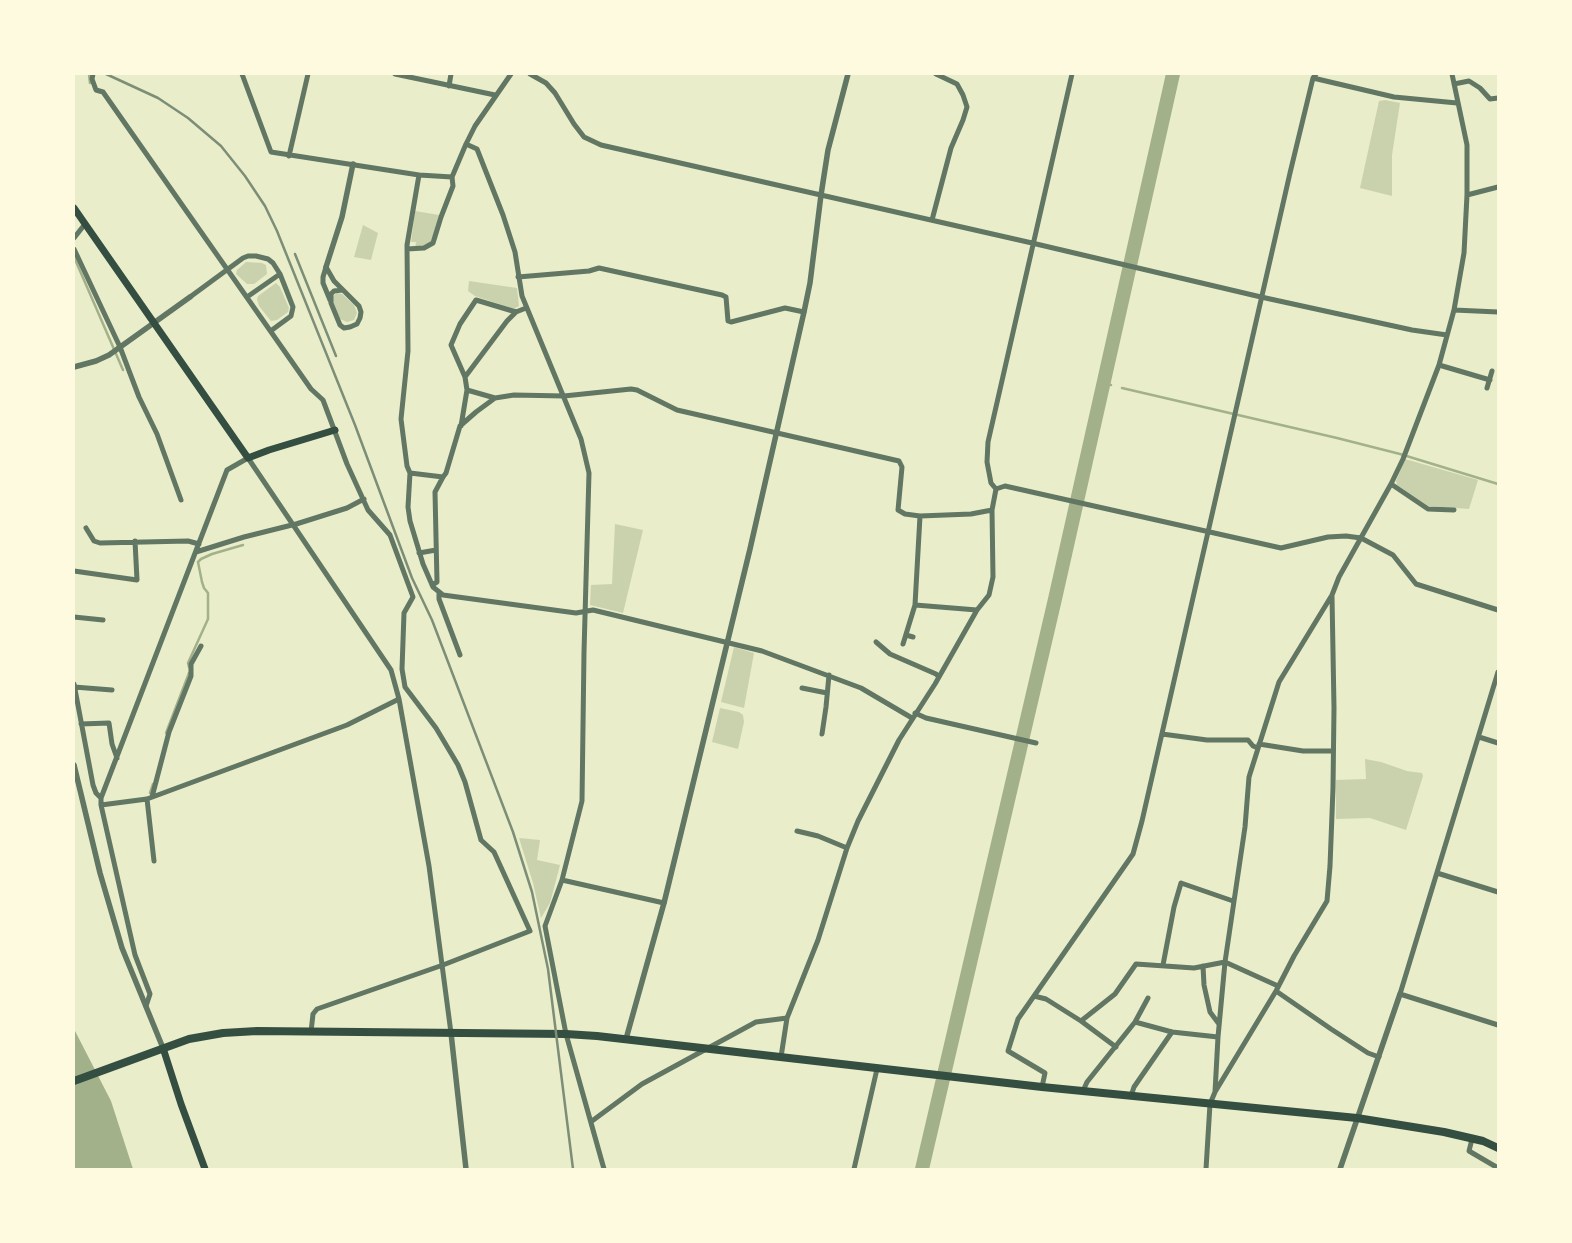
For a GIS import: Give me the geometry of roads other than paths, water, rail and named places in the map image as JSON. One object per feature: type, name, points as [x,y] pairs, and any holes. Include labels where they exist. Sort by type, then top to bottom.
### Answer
[{"type":"main road","points":[[74,208],[248,458],[277,447],[335,430]]},
{"type":"main road","points":[[74,1081],[189,1039],[223,1032],[566,1034],[626,1039],[1042,1087],[1356,1118],[1444,1132],[1472,1138],[1498,1148]]},
{"type":"main road","points":[[163,1048],[180,1104],[205,1169]]},
{"type":"street","points":[[94,74],[92,80],[96,90],[104,92],[227,271],[272,330],[311,389],[323,400],[347,464],[368,510],[390,536],[413,598],[404,613],[402,669],[405,687],[436,728],[458,765],[465,782],[481,840],[494,852],[530,931],[443,965],[317,1008],[313,1014],[311,1032]]},
{"type":"street","points":[[242,74],[271,152],[419,175],[452,177]]},
{"type":"street","points":[[289,156],[308,74]]},
{"type":"street","points":[[396,74],[495,95]]},
{"type":"street","points":[[448,86],[451,74]]},
{"type":"street","points":[[407,249],[424,248],[434,244],[441,217],[453,186],[452,177],[474,126],[510,74]]},
{"type":"street","points":[[530,74],[546,83],[584,137],[592,142],[1261,297],[1412,330],[1447,335]]},
{"type":"street","points":[[626,1039],[664,902],[729,642],[777,434],[810,283],[828,150],[848,74]]},
{"type":"street","points":[[932,220],[951,148],[967,107],[957,84],[936,74]]},
{"type":"street","points":[[781,1057],[787,1018],[818,940],[847,848],[858,821],[898,740],[939,677],[977,610],[989,595],[994,577],[992,510],[996,489],[992,483],[987,462],[988,442],[1072,74]]},
{"type":"street","points":[[1215,1092],[1225,962],[1245,827],[1249,777],[1279,682],[1332,596],[1339,577],[1391,484],[1405,453],[1439,365],[1454,310],[1464,253],[1467,145],[1452,74]]},
{"type":"street","points":[[1042,1087],[1045,1073],[1008,1051],[1018,1019],[1133,854],[1261,297],[1314,76],[1394,97],[1457,103]]},
{"type":"street","points":[[1454,84],[1469,81],[1480,88],[1490,99],[1498,98]]},
{"type":"street","points":[[466,144],[477,149],[503,215],[512,241],[526,308],[582,443],[589,473],[582,801],[562,880],[545,926],[566,1034],[604,1169]]},
{"type":"street","points":[[326,267],[334,281],[359,306],[361,312],[357,324],[344,328],[340,325],[323,283],[323,277],[326,267],[342,217],[353,164]]},
{"type":"street","points":[[419,175],[407,249],[408,351],[401,419],[407,466],[410,473],[408,507],[410,521],[419,553],[432,585],[439,592],[443,595],[576,613],[593,610],[729,642],[762,651],[829,675],[861,688],[913,715],[1036,743]]},
{"type":"street","points":[[1467,195],[1498,187]]},
{"type":"street","points":[[74,238],[85,224]]},
{"type":"street","points":[[74,250],[120,347],[139,397],[157,434],[181,500]]},
{"type":"street","points":[[74,367],[96,361],[120,347],[248,256],[268,259],[273,263],[280,274],[293,306],[291,316],[272,330]]},
{"type":"street","points":[[518,277],[590,271],[600,268],[722,294],[726,297],[728,320],[731,322],[785,308],[804,312]]},
{"type":"street","points":[[247,298],[280,274]]},
{"type":"street","points":[[331,303],[331,294],[334,291],[342,290]]},
{"type":"street","points":[[432,585],[437,582],[435,492],[446,472],[460,426],[467,390],[465,376],[452,345],[460,324],[476,300],[516,312]]},
{"type":"street","points":[[465,376],[507,321],[516,312],[526,308]]},
{"type":"street","points":[[1454,310],[1498,312]]},
{"type":"street","points":[[1439,365],[1490,380]]},
{"type":"street","points":[[1487,388],[1492,371]]},
{"type":"street","points":[[467,390],[496,398],[514,395],[564,396],[636,390],[677,410],[899,461],[902,467],[898,510],[905,514],[920,516],[970,514],[992,510]]},
{"type":"street","points":[[460,426],[496,398]]},
{"type":"street","points":[[146,1006],[150,994],[135,955],[101,798],[228,470],[248,458],[391,670],[399,699],[429,866],[443,965],[466,1169]]},
{"type":"street","points":[[410,473],[443,476]]},
{"type":"street","points":[[1391,484],[1428,509],[1454,510]]},
{"type":"street","points":[[996,489],[1004,486],[1281,548],[1328,537],[1346,536],[1361,538],[1393,555],[1416,584],[1498,610]]},
{"type":"street","points":[[196,552],[347,508],[364,499]]},
{"type":"street","points":[[903,644],[915,604],[920,516]]},
{"type":"street","points":[[86,528],[94,541],[100,543],[188,541],[199,544]]},
{"type":"street","points":[[74,571],[138,580],[135,542]]},
{"type":"street","points":[[419,553],[436,550]]},
{"type":"street","points":[[439,592],[439,599],[460,655]]},
{"type":"street","points":[[1206,1169],[1210,1104],[1215,1092],[1327,901],[1333,823],[1334,708],[1332,596]]},
{"type":"street","points":[[915,604],[977,610]]},
{"type":"street","points":[[74,617],[103,620]]},
{"type":"street","points":[[906,635],[913,637]]},
{"type":"street","points":[[876,642],[890,654],[939,677]]},
{"type":"street","points":[[154,861],[150,798],[169,732],[191,676],[190,664],[201,646]]},
{"type":"street","points":[[1340,1169],[1400,994],[1498,672]]},
{"type":"street","points":[[822,734],[829,675]]},
{"type":"street","points":[[101,798],[93,785],[74,686],[112,690]]},
{"type":"street","points":[[396,689],[405,687]]},
{"type":"street","points":[[802,688],[828,693]]},
{"type":"street","points":[[101,805],[150,798],[346,725],[399,699]]},
{"type":"street","points":[[81,724],[109,722],[111,738],[117,758]]},
{"type":"street","points":[[1162,734],[1207,740],[1248,740],[1253,746],[1303,751],[1333,751]]},
{"type":"street","points":[[1479,737],[1498,743]]},
{"type":"street","points":[[74,765],[100,873],[122,948],[163,1048]]},
{"type":"street","points":[[797,831],[818,836],[847,848]]},
{"type":"street","points":[[1437,873],[1498,892]]},
{"type":"street","points":[[562,880],[664,902]]},
{"type":"street","points":[[1163,965],[1174,907],[1181,883],[1234,902]]},
{"type":"street","points":[[1080,1021],[1115,994],[1136,964],[1194,968],[1225,962],[1277,988],[1331,1029],[1368,1053],[1378,1057]]},
{"type":"street","points":[[1202,966],[1210,1012],[1219,1024]]},
{"type":"street","points":[[1400,994],[1498,1025]]},
{"type":"street","points":[[1034,996],[1046,999],[1116,1047]]},
{"type":"street","points":[[1083,1091],[1087,1082],[1135,1022],[1148,998]]},
{"type":"street","points":[[592,1121],[642,1084],[756,1022],[787,1018]]},
{"type":"street","points":[[1135,1022],[1172,1032],[1218,1037]]},
{"type":"street","points":[[1131,1096],[1134,1087],[1172,1032]]},
{"type":"street","points":[[854,1169],[877,1069]]},
{"type":"street","points":[[1472,1138],[1469,1151],[1498,1168]]},
{"type":"waterway","points":[[89,74],[90,83]]},
{"type":"waterway","points":[[922,1169],[1055,599],[1173,74]]},
{"type":"waterway","points":[[74,257],[123,370]]},
{"type":"waterway","points":[[1102,384],[1111,385]]},
{"type":"waterway","points":[[1122,388],[1400,454],[1498,484]]},
{"type":"waterway","points":[[189,667],[188,663],[208,619],[208,593],[202,582],[198,562],[212,554],[243,545]]},
{"type":"waterway","points":[[166,733],[189,673]]},
{"type":"waterway","points":[[150,793],[153,784]]},
{"type":"railway","points":[[106,74],[158,98],[188,118],[221,146],[245,176],[265,206],[277,231],[355,425],[412,578],[432,620],[513,832],[532,892],[548,969],[573,1169]]},
{"type":"railway","points":[[295,254],[336,356]]}]
